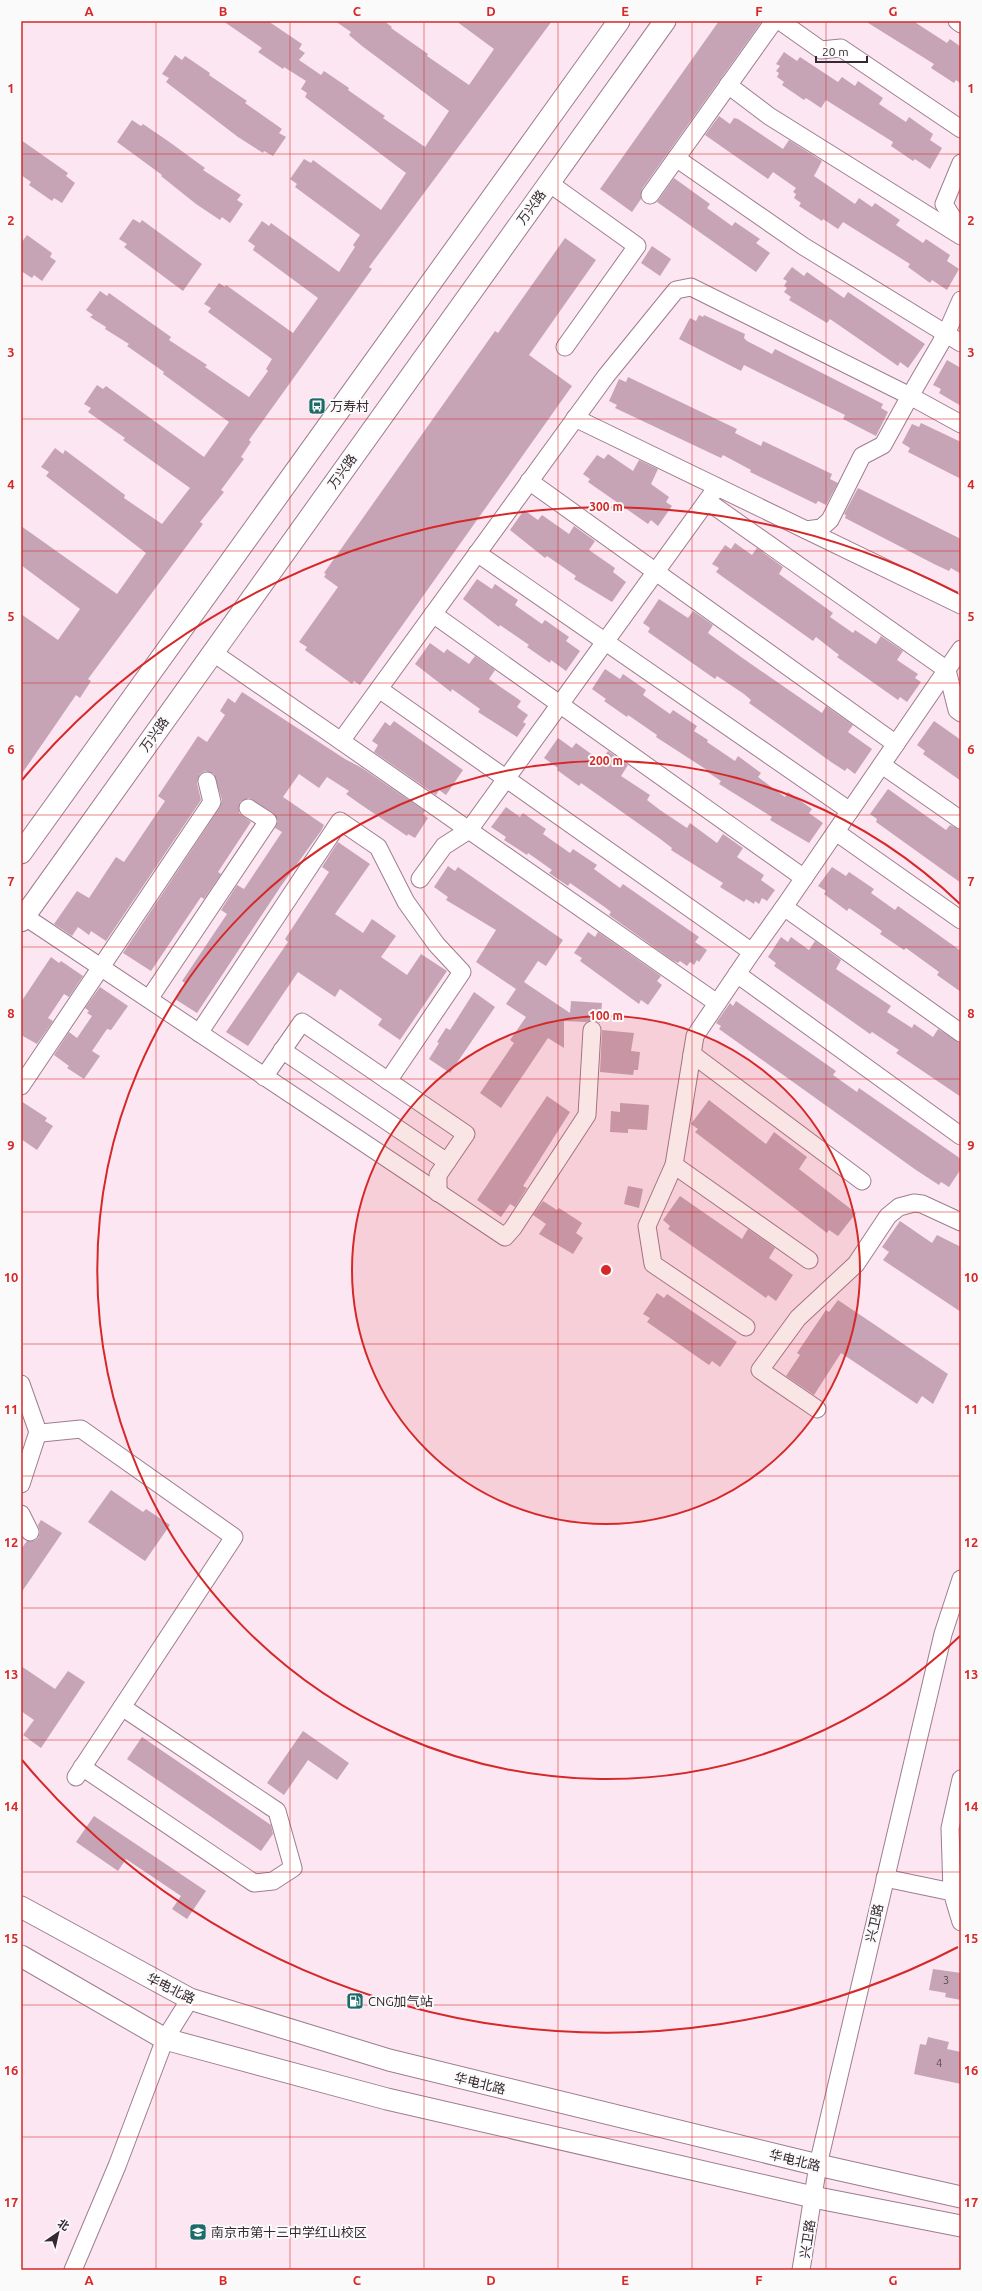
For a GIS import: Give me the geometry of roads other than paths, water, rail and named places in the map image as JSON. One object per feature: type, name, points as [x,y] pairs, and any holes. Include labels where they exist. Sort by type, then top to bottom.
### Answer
[{"type":"main road","points":[[21,854],[619,21]]},
{"type":"main road","name":"万兴路","points":[[23,918],[665,21]]},
{"type":"main road","name":"华电北路","points":[[21,1907],[190,1999],[389,2060],[818,2165],[961,2197]]},
{"type":"main road","points":[[21,1956],[165,2039],[387,2099],[814,2197],[961,2226]]},
{"type":"street","points":[[650,195],[774,21]]},
{"type":"street","points":[[780,21],[821,50],[841,48],[961,129]]},
{"type":"street","points":[[957,21],[961,24]]},
{"type":"street","points":[[728,85],[769,116],[961,236]]},
{"type":"street","points":[[676,158],[803,246],[961,343]]},
{"type":"street","points":[[961,163],[944,204],[961,231]]},
{"type":"street","points":[[549,183],[637,246],[565,347]]},
{"type":"street","points":[[341,741],[606,376],[676,290],[691,287],[910,396],[961,424]]},
{"type":"street","points":[[806,530],[821,528],[830,520],[862,456],[883,445],[946,334],[961,300]]},
{"type":"street","points":[[575,418],[961,605]]},
{"type":"street","points":[[529,481],[896,744]]},
{"type":"street","points":[[420,879],[444,846],[469,830],[717,487]]},
{"type":"street","points":[[707,501],[947,670],[957,710],[961,713]]},
{"type":"street","points":[[478,553],[850,811]]},
{"type":"street","points":[[433,614],[804,878]]},
{"type":"street","points":[[746,1327],[653,1264],[647,1226],[674,1165],[694,1036],[961,649]]},
{"type":"street","points":[[212,652],[717,1003]]},
{"type":"street","points":[[378,689],[507,778],[752,952]]},
{"type":"street","points":[[882,765],[961,820]]},
{"type":"street","points":[[21,1086],[212,802],[207,781]]},
{"type":"street","points":[[149,999],[268,821],[248,808]]},
{"type":"street","points":[[199,1033],[340,821],[378,847],[406,902],[436,944],[462,972],[388,1081]]},
{"type":"street","points":[[836,832],[961,920]]},
{"type":"street","points":[[784,907],[961,1033]]},
{"type":"street","points":[[23,918],[149,999],[504,1237],[513,1228],[587,1115],[592,1030]]},
{"type":"street","points":[[737,974],[961,1136]]},
{"type":"street","points":[[264,1077],[302,1022],[466,1134],[438,1175],[438,1193]]},
{"type":"street","points":[[282,1050],[447,1162]]},
{"type":"street","points":[[692,1054],[862,1181]]},
{"type":"street","points":[[674,1165],[809,1260]]},
{"type":"street","points":[[817,1409],[760,1370],[798,1318],[856,1264],[888,1216],[899,1207],[914,1203],[922,1204],[961,1222]]},
{"type":"street","points":[[21,1384],[38,1432],[21,1484]]},
{"type":"street","points":[[41,1433],[81,1429],[234,1537],[79,1772],[254,1883],[273,1882],[293,1868],[277,1811],[122,1707]]},
{"type":"street","points":[[21,1514],[30,1532]]},
{"type":"street","name":"兴卫路","points":[[802,2270],[818,2165],[943,1634],[961,1579]]},
{"type":"street","points":[[961,1780],[950,1828],[952,1892],[961,1922]]},
{"type":"street","points":[[885,1878],[952,1892]]},
{"type":"street","points":[[73,2270],[117,2166],[165,2039],[190,1999]]},
{"type":"place","name":"万寿村","points":[[317,406]]},
{"type":"place","name":"CNG加气站","points":[[355,2001]]},
{"type":"place","name":"南京市第十三中学红山校区","points":[[198,2232]]}]
